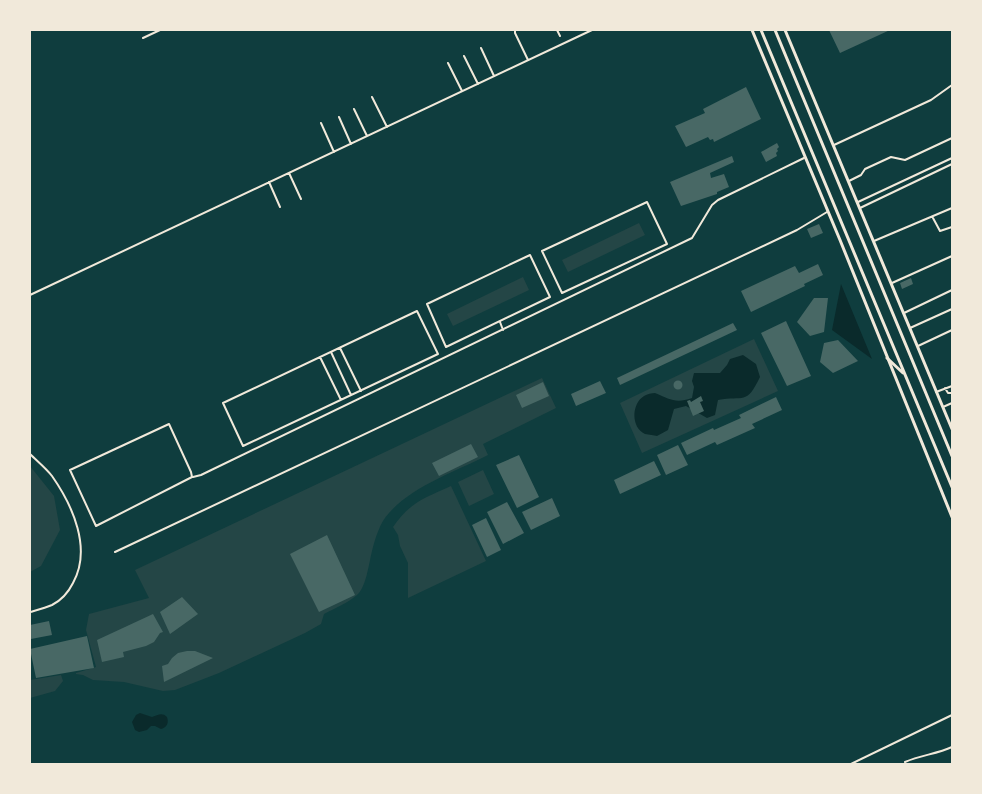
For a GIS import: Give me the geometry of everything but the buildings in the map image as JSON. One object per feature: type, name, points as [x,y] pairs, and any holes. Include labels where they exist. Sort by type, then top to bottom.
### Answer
[{"type":"main road","points":[[752,30],[952,517]]},
{"type":"main road","points":[[761,30],[952,487]]},
{"type":"main road","points":[[775,30],[952,456]]},
{"type":"main road","points":[[786,30],[952,429]]},
{"type":"main road","points":[[887,358],[905,375]]},
{"type":"main road","points":[[941,492],[945,496],[952,512]]},
{"type":"street","points":[[143,38],[160,30]]},
{"type":"street","points":[[515,30],[528,60]]},
{"type":"street","points":[[557,30],[560,36]]},
{"type":"street","points":[[30,295],[592,30]]},
{"type":"street","points":[[480,48],[494,76]]},
{"type":"street","points":[[464,56],[478,84]]},
{"type":"street","points":[[448,63],[462,91]]},
{"type":"street","points":[[834,145],[932,100],[952,85]]},
{"type":"street","points":[[372,97],[387,127]]},
{"type":"street","points":[[354,109],[367,136]]},
{"type":"street","points":[[339,117],[351,144]]},
{"type":"street","points":[[321,123],[334,152]]},
{"type":"street","points":[[849,181],[861,175],[865,169],[891,158],[905,160],[952,138]]},
{"type":"street","points":[[192,478],[191,472],[168,424],[70,470],[96,526],[192,478],[618,276],[692,238],[712,205],[718,200],[804,158]]},
{"type":"street","points":[[858,202],[952,158]]},
{"type":"street","points":[[860,208],[952,164]]},
{"type":"street","points":[[289,173],[301,199]]},
{"type":"street","points":[[269,182],[280,207]]},
{"type":"street","points":[[647,202],[667,244],[614,269],[562,293],[542,251],[647,202]]},
{"type":"street","points":[[874,241],[952,208]]},
{"type":"street","points":[[115,552],[788,234],[827,212]]},
{"type":"street","points":[[933,217],[940,231],[952,227]]},
{"type":"street","points":[[530,255],[550,297],[500,322],[446,346],[427,304],[530,255]]},
{"type":"street","points":[[892,283],[952,256]]},
{"type":"street","points":[[614,269],[618,276]]},
{"type":"street","points":[[904,313],[952,290]]},
{"type":"street","points":[[910,328],[952,309]]},
{"type":"street","points":[[417,311],[438,354],[243,446],[223,403],[331,352],[417,311]]},
{"type":"street","points":[[500,322],[504,330]]},
{"type":"street","points":[[918,346],[952,330]]},
{"type":"street","points":[[340,348],[361,390]]},
{"type":"street","points":[[331,352],[351,395]]},
{"type":"street","points":[[320,357],[341,400]]},
{"type":"street","points":[[375,384],[378,391]]},
{"type":"street","points":[[371,386],[374,392]]},
{"type":"street","points":[[936,392],[952,386]]},
{"type":"street","points":[[945,388],[948,393],[952,393]]},
{"type":"street","points":[[943,407],[952,403]]},
{"type":"street","points":[[30,454],[51,475],[62,492],[76,523],[82,555],[79,573],[64,597],[52,605],[30,612]]},
{"type":"street","points":[[851,764],[952,715]]},
{"type":"street","points":[[905,762],[924,754],[942,752],[952,747]]},
{"type":"shaded area","points":[[639,223],[645,235],[568,272],[562,260]]},
{"type":"shaded area","points":[[523,277],[529,290],[453,326],[447,314]]},
{"type":"shaded area","points":[[841,284],[872,359],[832,330]]},
{"type":"shaded area","points":[[754,339],[778,391],[642,453],[620,403]]},
{"type":"shaded area","points":[[743,355],[756,364],[760,377],[747,396],[744,398],[718,400],[715,415],[707,418],[686,406],[674,409],[668,430],[657,436],[645,434],[637,427],[634,416],[635,410],[637,404],[644,396],[655,393],[677,401],[692,398],[694,373],[720,373],[730,359]]},
{"type":"shaded area","points":[[542,378],[556,408],[483,444],[488,455],[423,487],[399,503],[380,526],[365,581],[360,592],[350,600],[324,614],[321,624],[219,673],[175,690],[163,691],[124,682],[93,680],[76,674],[96,667],[86,630],[89,614],[149,598],[135,570]]},
{"type":"shaded area","points":[[30,466],[54,496],[60,530],[41,566],[30,572]]},
{"type":"shaded area","points":[[483,470],[494,494],[469,506],[458,482]]},
{"type":"shaded area","points":[[451,486],[486,561],[408,598],[408,563],[400,546],[398,535],[393,527],[412,506]]},
{"type":"shaded area","points":[[61,675],[63,681],[55,691],[30,698],[30,680]]},
{"type":"shaded area","points":[[140,713],[152,717],[160,714],[163,715],[167,717],[167,724],[161,729],[151,726],[147,730],[139,732],[135,730],[132,722],[136,715]]}]
